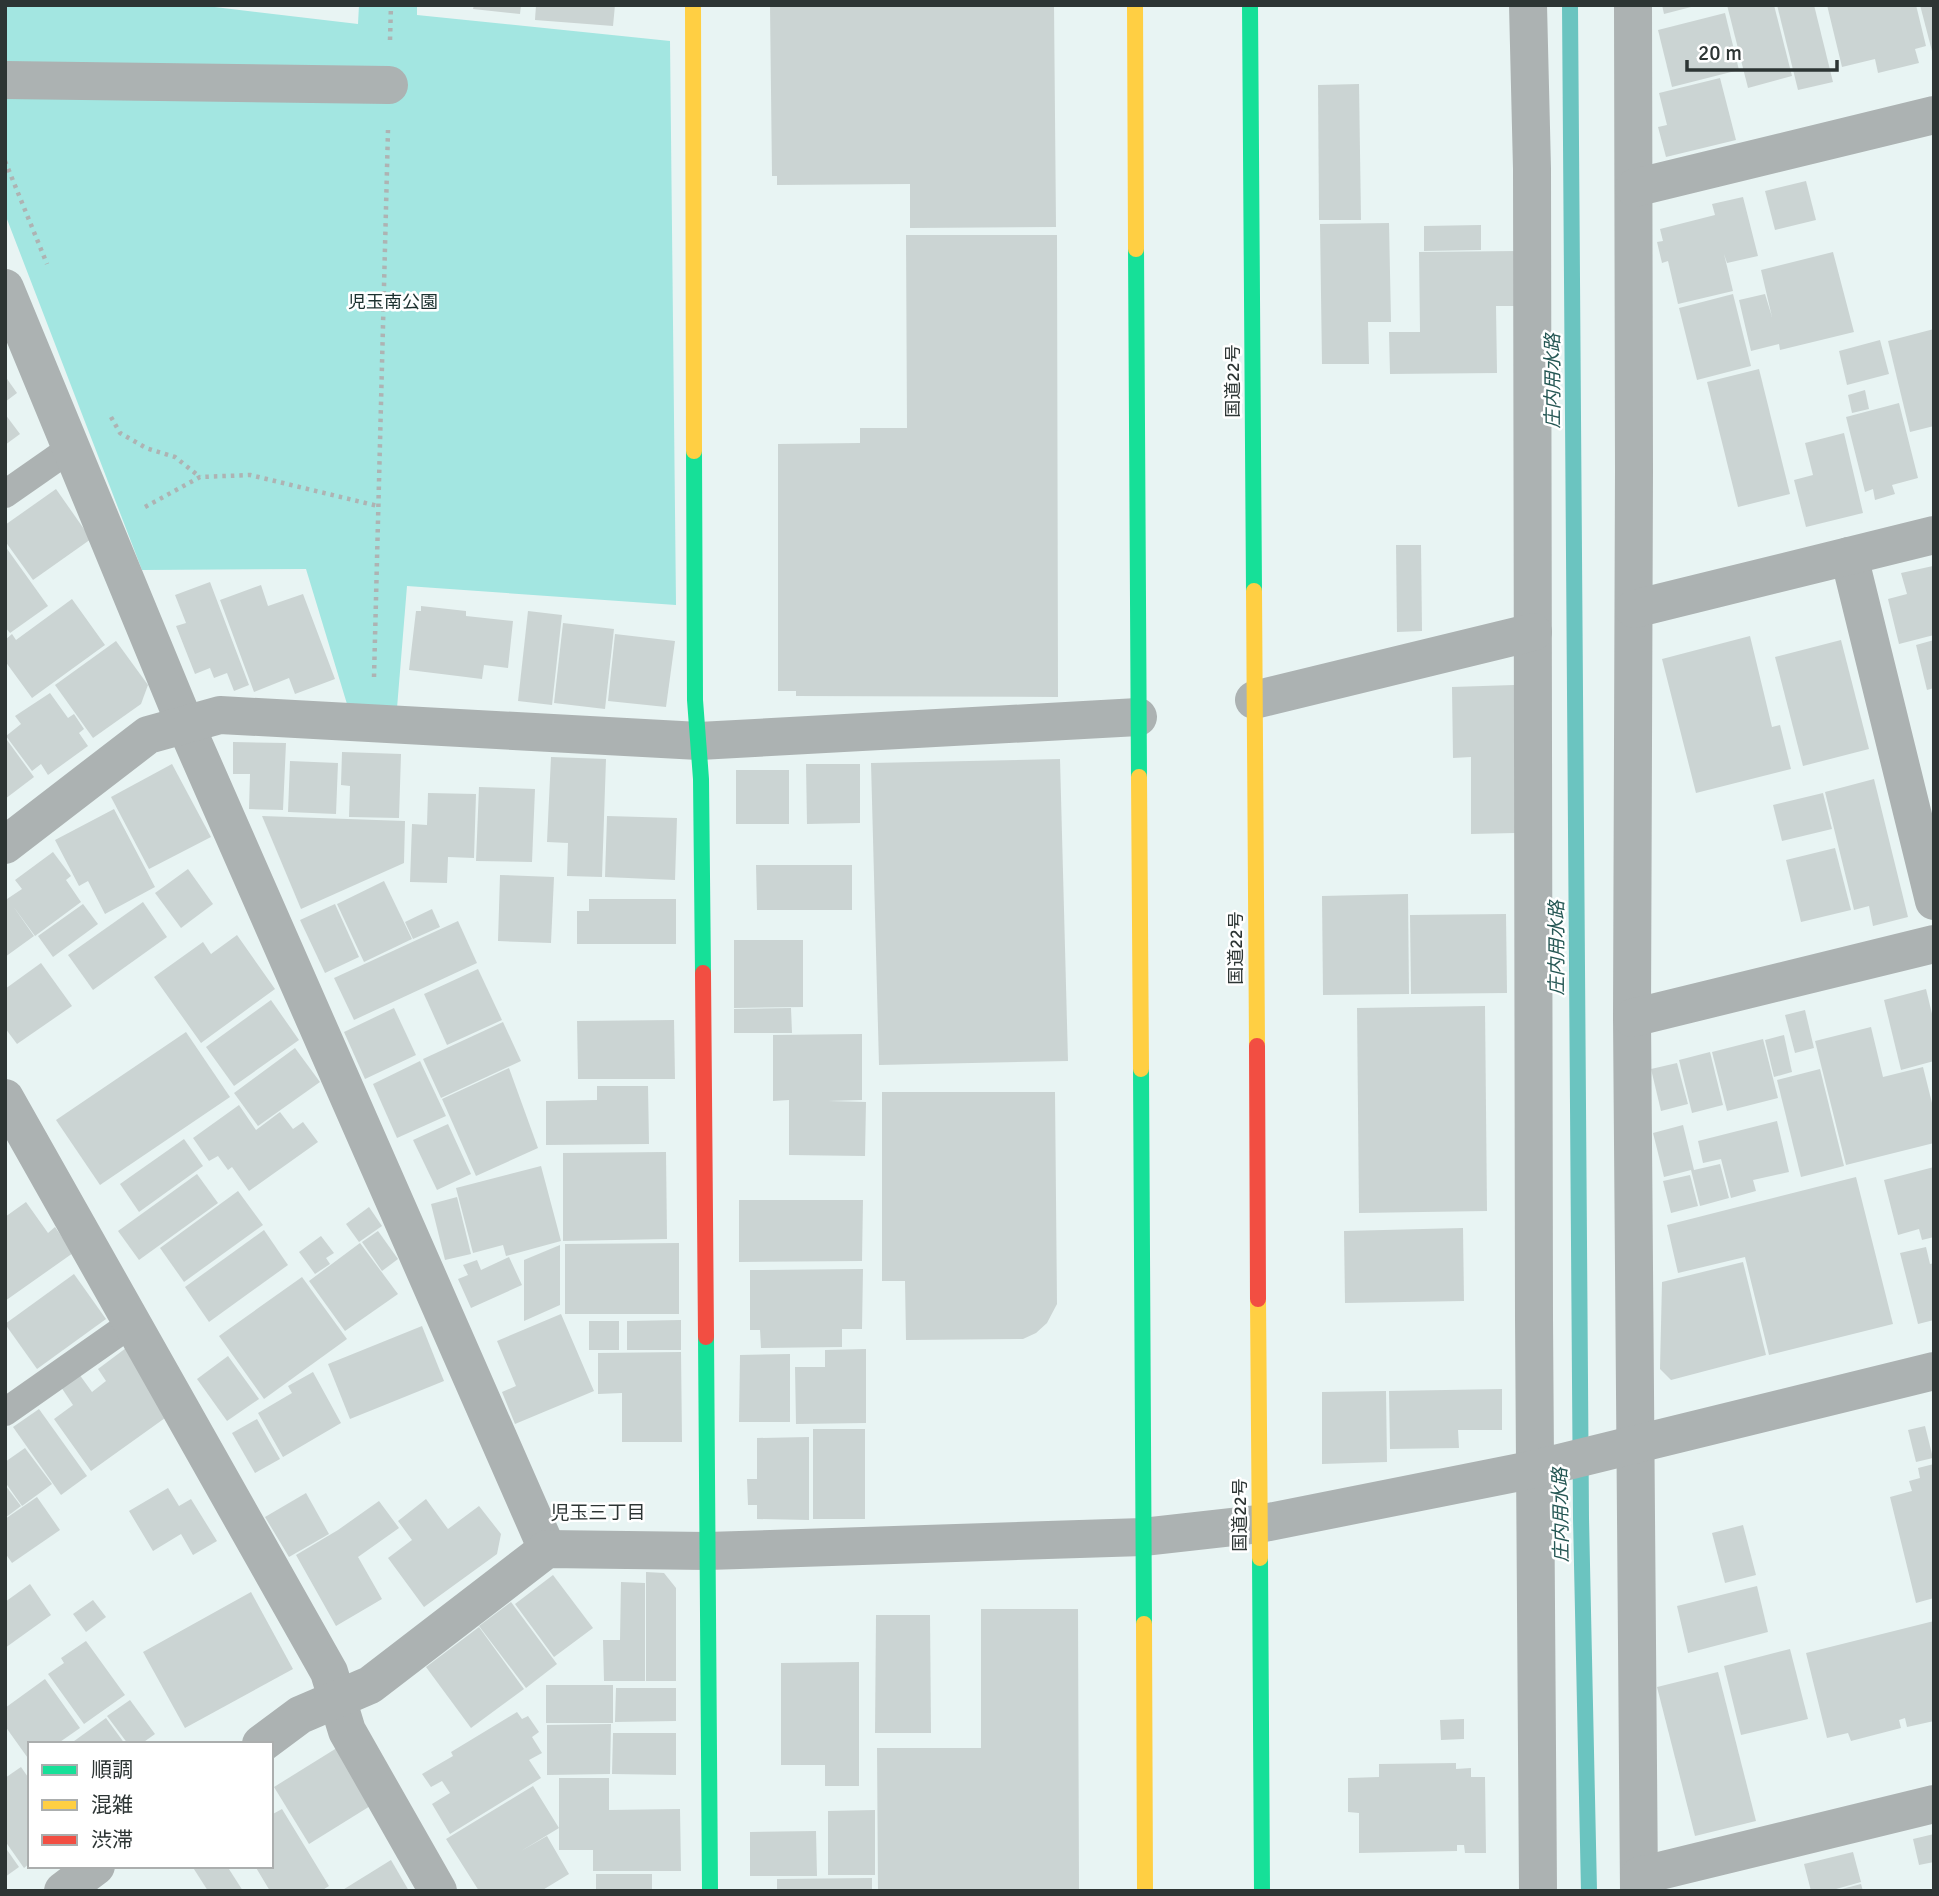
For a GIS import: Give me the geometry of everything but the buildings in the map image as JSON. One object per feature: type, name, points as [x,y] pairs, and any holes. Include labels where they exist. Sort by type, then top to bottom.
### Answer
[{"type":"main road","points":[[694,5],[695,701],[699,741],[710,1891]]},
{"type":"main road","points":[[1135,5],[1145,1891]]},
{"type":"main road","name":"国道22号","points":[[1250,5],[1262,1891]]},
{"type":"street","points":[[1528,5],[1532,169],[1533,632],[1547,1466],[1538,1891]]},
{"type":"street","points":[[1633,5],[1632,1018],[1625,1446],[1639,1883],[1934,1804]]},
{"type":"street","points":[[5,80],[389,85]]},
{"type":"street","points":[[1634,188],[1934,115]]},
{"type":"street","points":[[5,288],[185,724],[547,1549]]},
{"type":"street","points":[[1634,609],[1934,535]]},
{"type":"street","points":[[1849,556],[1934,901]]},
{"type":"street","points":[[1254,700],[1533,632]]},
{"type":"street","points":[[5,845],[148,735],[220,715],[699,741],[1138,717]]},
{"type":"street","points":[[1632,1018],[1934,944]]},
{"type":"street","points":[[5,1098],[329,1672],[347,1731],[438,1891]]},
{"type":"street","points":[[264,1742],[300,1715],[370,1685],[547,1549],[707,1550],[1143,1537],[1259,1524],[1547,1466],[1934,1371]]},
{"type":"street","points":[[63,1891],[93,1868]]},
{"type":"lane","points":[[5,494],[71,448]]},
{"type":"lane","points":[[5,1412],[132,1323]]},
{"type":"path","points":[[373,723],[391,5]]},
{"type":"path","points":[[5,161],[51,274]]},
{"type":"path","points":[[107,411],[120,433],[146,448],[175,457],[201,477]]},
{"type":"path","points":[[105,529],[201,477],[250,475],[378,506]]},
{"type":"green space","name":"児玉南公園","points":[[5,5],[198,5],[358,24],[359,5],[417,5],[417,15],[670,41],[676,605],[407,586],[397,708],[347,704],[306,569],[142,570],[5,214]]},
{"type":"waterway","name":"庄内用水路","points":[[1570,5],[1581,1518],[1589,1891]]},
{"type":"traffic: fast","points":[[1250,5],[1254,591]]},
{"type":"traffic: fast","points":[[1136,249],[1139,777]]},
{"type":"traffic: fast","points":[[694,451],[695,700],[701,779],[703,973]]},
{"type":"traffic: fast","points":[[1141,1069],[1144,1624]]},
{"type":"traffic: fast","points":[[706,1337],[710,1891]]},
{"type":"traffic: fast","points":[[1260,1558],[1262,1891]]},
{"type":"traffic: slow","points":[[693,5],[694,451]]},
{"type":"traffic: slow","points":[[1135,5],[1136,249]]},
{"type":"traffic: slow","points":[[1254,591],[1257,1046]]},
{"type":"traffic: slow","points":[[1139,777],[1141,1069]]},
{"type":"traffic: slow","points":[[1258,1299],[1260,1558]]},
{"type":"traffic: slow","points":[[1144,1624],[1145,1891]]},
{"type":"traffic: jam","points":[[703,973],[706,1337]]},
{"type":"traffic: jam","points":[[1257,1046],[1258,1299]]},
{"type":"district","name":"児玉三丁目","points":[[598,1512]]}]
